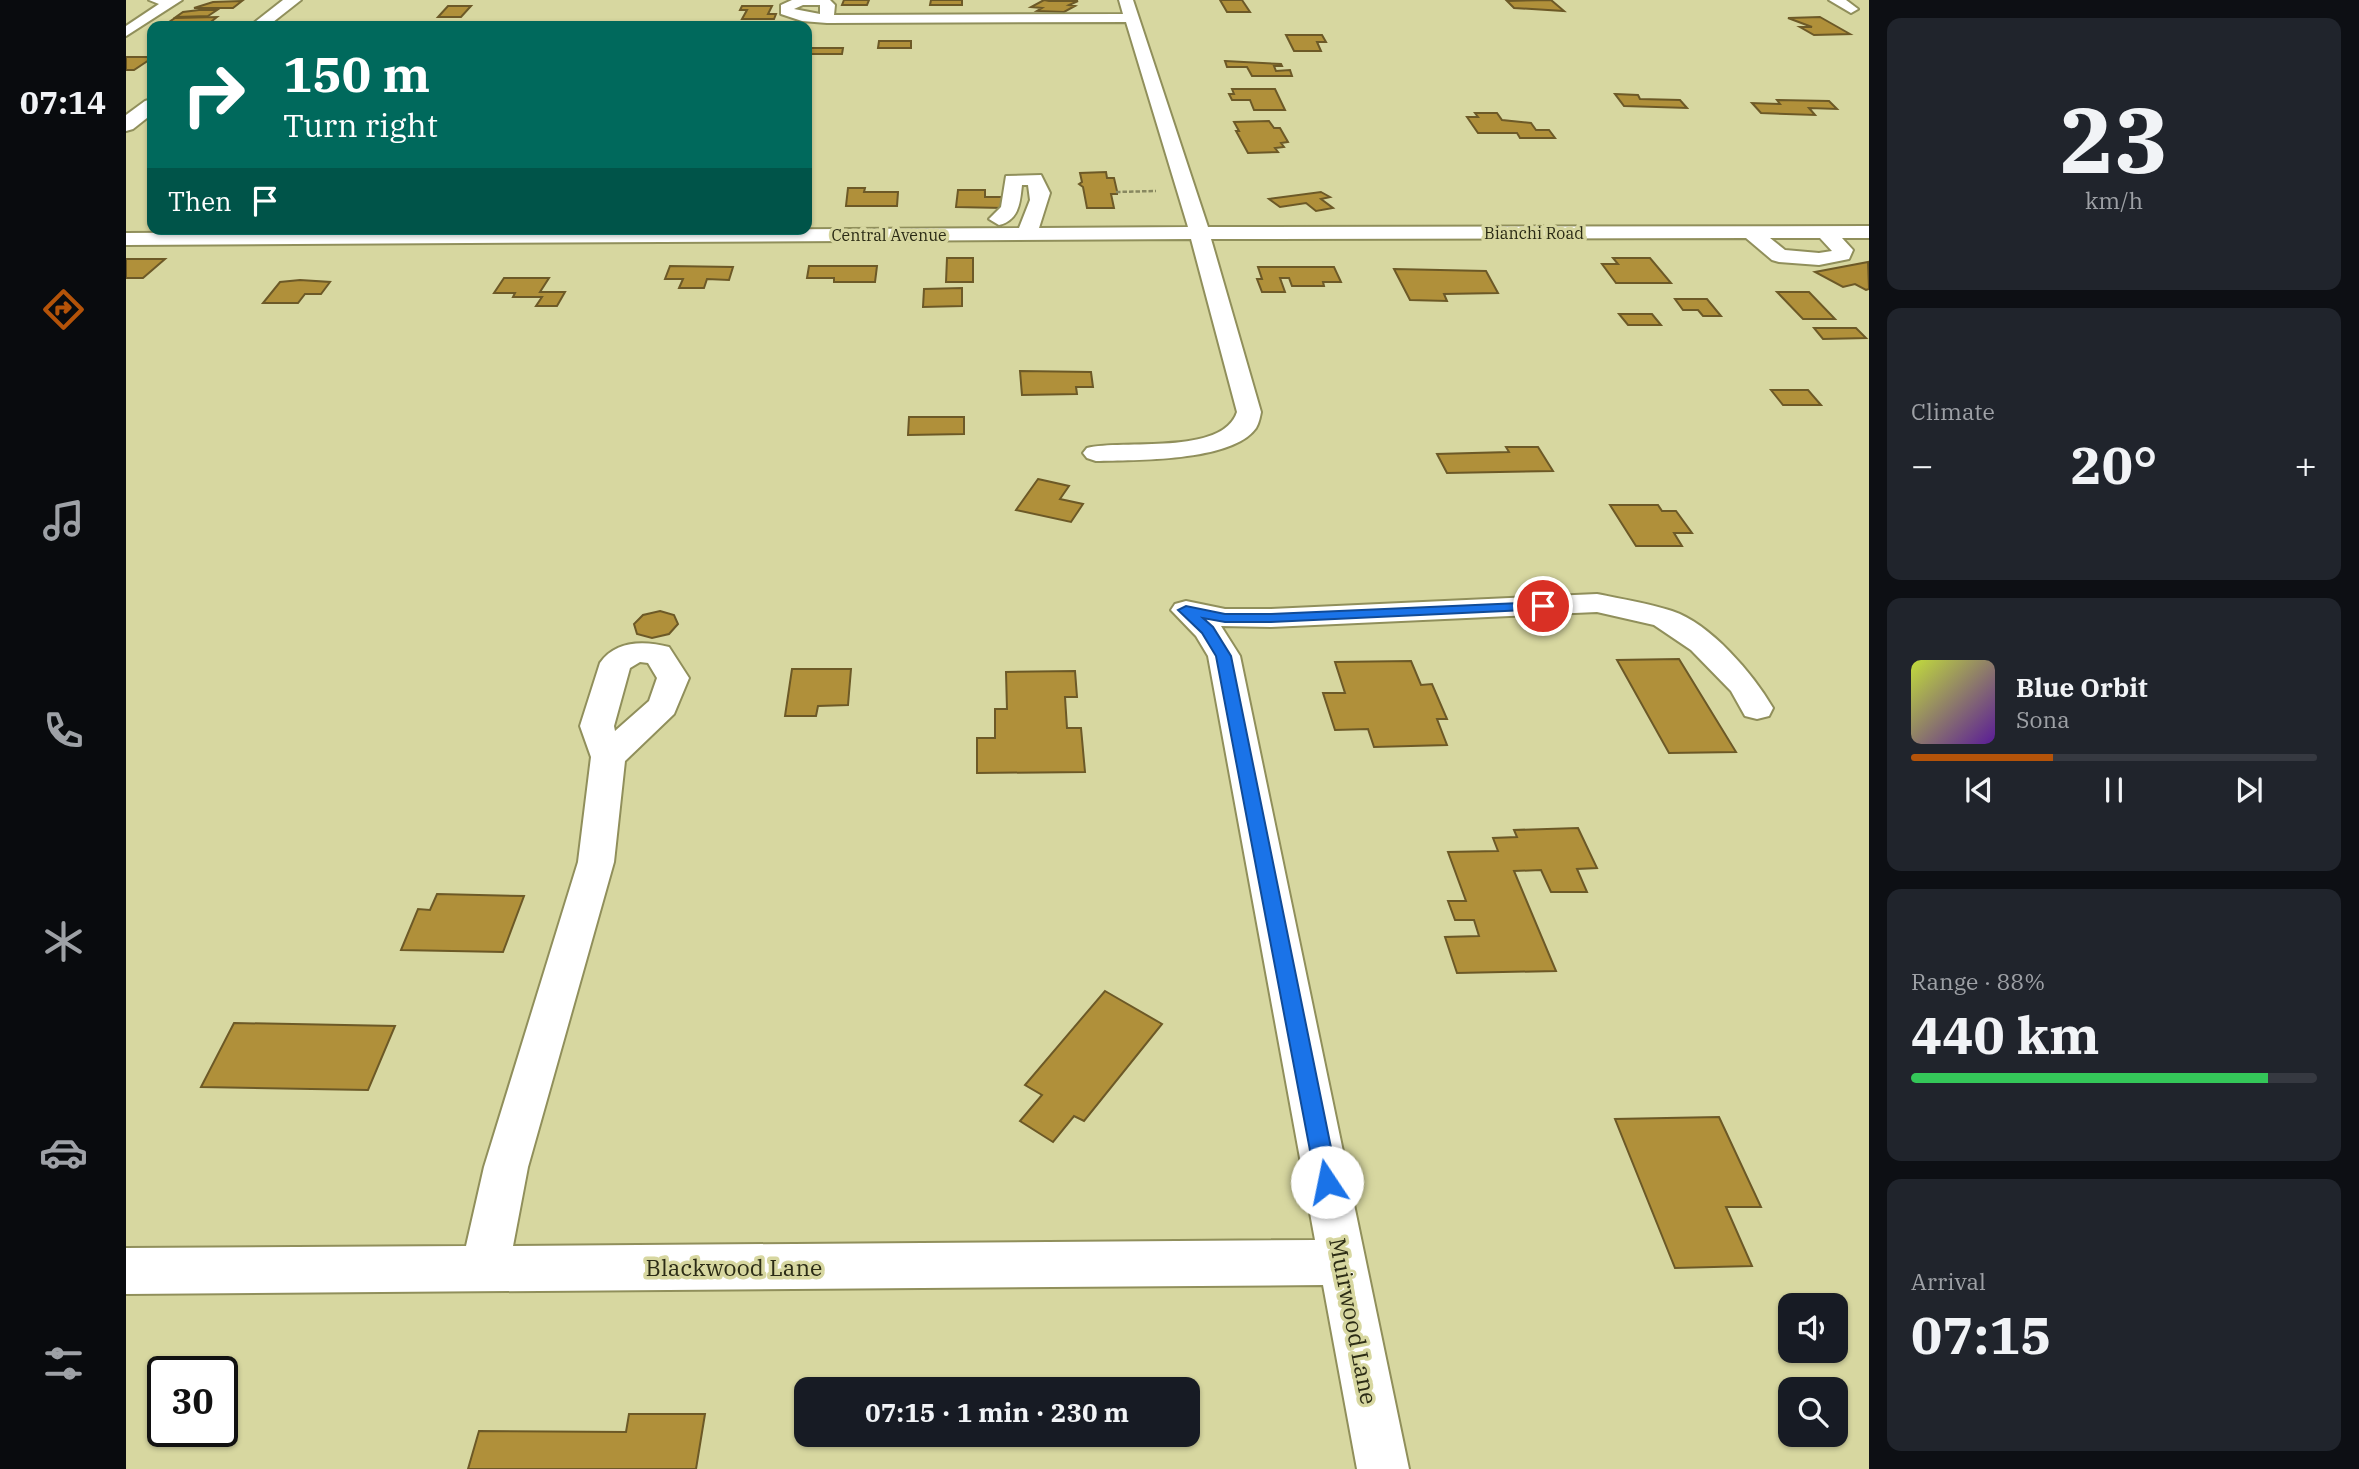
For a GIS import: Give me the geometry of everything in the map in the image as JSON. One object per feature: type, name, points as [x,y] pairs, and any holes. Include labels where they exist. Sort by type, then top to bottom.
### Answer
[{"type":"main road","points":[[265,21],[293,0]]},
{"type":"main road","points":[[126,125],[147,109]]},
{"type":"street","points":[[126,32],[175,0],[156,0]]},
{"type":"street","points":[[1836,0],[1851,9]]},
{"type":"street","points":[[812,34],[818,23],[1131,13],[1196,214],[1249,412],[1245,425],[1231,437],[1215,444],[1184,449],[1096,453]]},
{"type":"street","points":[[1028,234],[1040,202],[1041,190],[1034,180],[1013,180],[1010,209],[999,227],[1028,234],[1199,233]]},
{"type":"street","name":"Central Avenue","points":[[812,235],[955,234],[967,219],[999,227]]},
{"type":"street","points":[[1751,232],[1779,256],[1819,259],[1842,255],[1843,250],[1825,232]]},
{"type":"street","name":"Bianchi Road","points":[[1199,233],[1869,232]]},
{"type":"street","name":"Central Avenue","points":[[126,239],[789,235]]},
{"type":"street","name":"Muirwood Lane","points":[[1383,1469],[1224,656],[1208,630],[1186,610],[1225,618],[1271,618],[1597,603],[1664,618],[1702,643],[1744,685],[1757,708]]},
{"type":"street","points":[[485,1268],[506,1167],[597,862],[608,757]]},
{"type":"street","name":"Blackwood Lane","points":[[126,1271],[1342,1262]]},
{"type":"lane","points":[[827,19],[1131,13]]},
{"type":"path","points":[[1116,192],[1156,191]]},
{"type":"building","points":[[844,0],[869,0],[867,5],[842,5]]},
{"type":"building","points":[[931,0],[962,0],[962,5],[930,5]]},
{"type":"building","points":[[1044,0],[1078,1],[1069,5],[1075,6],[1064,12],[1037,11],[1042,8],[1031,7]]},
{"type":"building","points":[[1220,0],[1242,0],[1250,12],[1227,12]]},
{"type":"building","points":[[1551,0],[1564,11],[1514,8],[1507,1]]},
{"type":"building","points":[[242,1],[233,8],[194,8],[213,2]]},
{"type":"building","points":[[448,6],[471,6],[461,17],[438,17]]},
{"type":"building","points":[[742,6],[772,6],[768,14],[776,14],[774,19],[742,19],[747,10],[740,10]]},
{"type":"building","points":[[217,10],[208,16],[176,17],[183,12]]},
{"type":"building","points":[[217,17],[212,21],[170,21],[175,18]]},
{"type":"building","points":[[1820,17],[1850,34],[1814,35],[1800,27],[1812,27],[1788,18]]},
{"type":"building","points":[[1286,35],[1322,35],[1326,42],[1317,42],[1321,51],[1294,51]]},
{"type":"building","points":[[879,41],[911,41],[911,48],[878,48]]},
{"type":"building","points":[[812,48],[843,48],[842,54],[812,54]]},
{"type":"building","points":[[126,57],[147,57],[147,61],[134,70],[126,70]]},
{"type":"building","points":[[1225,61],[1281,64],[1282,66],[1274,66],[1276,71],[1290,70],[1292,76],[1252,76],[1247,67],[1227,67]]},
{"type":"building","points":[[1232,89],[1275,89],[1285,110],[1254,110],[1250,100],[1232,100],[1229,94],[1234,94]]},
{"type":"building","points":[[1615,94],[1638,95],[1640,99],[1680,100],[1687,108],[1624,106]]},
{"type":"building","points":[[1777,100],[1829,101],[1837,109],[1809,108],[1815,115],[1761,113],[1752,103],[1780,104]]},
{"type":"building","points":[[1475,113],[1497,113],[1502,120],[1531,123],[1536,130],[1549,130],[1555,138],[1520,138],[1517,133],[1478,133],[1467,117],[1478,117]]},
{"type":"building","points":[[1269,121],[1274,128],[1280,128],[1288,142],[1281,143],[1284,147],[1275,148],[1278,152],[1248,153],[1234,122]]},
{"type":"building","points":[[1106,172],[1107,178],[1114,178],[1117,191],[1117,194],[1111,194],[1114,208],[1087,208],[1083,187],[1079,184],[1082,182],[1080,173]]},
{"type":"building","points":[[848,188],[865,188],[864,192],[898,192],[897,206],[846,206]]},
{"type":"building","points":[[958,190],[985,190],[985,197],[1004,197],[1003,208],[956,207]]},
{"type":"building","points":[[1321,192],[1330,197],[1321,199],[1333,208],[1316,211],[1306,203],[1280,207],[1269,199]]},
{"type":"building","points":[[947,258],[973,258],[973,282],[946,282]]},
{"type":"building","points":[[1613,258],[1650,258],[1671,283],[1616,283],[1602,264],[1618,264]]},
{"type":"building","points":[[126,259],[165,259],[143,278],[126,278]]},
{"type":"building","points":[[1868,262],[1869,289],[1866,290],[1855,284],[1843,287],[1815,272]]},
{"type":"building","points":[[670,266],[733,267],[729,280],[707,279],[704,288],[679,288],[683,279],[665,279]]},
{"type":"building","points":[[809,266],[877,266],[875,282],[834,282],[834,278],[807,278]]},
{"type":"building","points":[[1258,267],[1334,267],[1341,282],[1323,282],[1324,286],[1292,286],[1289,278],[1280,278],[1285,292],[1262,292],[1257,279],[1262,279]]},
{"type":"building","points":[[1394,269],[1486,271],[1498,293],[1444,294],[1447,301],[1410,300]]},
{"type":"building","points":[[504,278],[549,278],[540,292],[565,292],[557,306],[536,306],[542,297],[513,297],[515,293],[494,293]]},
{"type":"building","points":[[280,282],[330,282],[321,294],[305,294],[298,303],[263,303]]},
{"type":"building","points":[[962,288],[962,306],[923,307],[924,289]]},
{"type":"building","points":[[1777,292],[1809,292],[1835,319],[1803,319]]},
{"type":"building","points":[[1675,299],[1707,299],[1721,316],[1703,316],[1698,310],[1683,310]]},
{"type":"building","points":[[1619,314],[1652,314],[1661,325],[1628,325]]},
{"type":"building","points":[[1814,328],[1856,328],[1866,338],[1823,339]]},
{"type":"building","points":[[1020,371],[1091,372],[1093,387],[1076,387],[1077,394],[1022,395]]},
{"type":"building","points":[[1771,390],[1808,390],[1821,405],[1783,405]]},
{"type":"building","points":[[909,417],[964,417],[964,434],[908,435]]},
{"type":"building","points":[[1506,447],[1538,447],[1553,471],[1447,473],[1437,454],[1509,452]]},
{"type":"building","points":[[1038,479],[1069,486],[1060,499],[1083,504],[1071,522],[1016,510]]},
{"type":"building","points":[[1610,505],[1658,505],[1662,511],[1676,511],[1692,533],[1674,533],[1682,546],[1636,546]]},
{"type":"building","points":[[660,611],[674,615],[678,624],[669,634],[652,638],[637,634],[634,624],[643,615]]},
{"type":"building","points":[[1679,659],[1736,752],[1669,753],[1617,660]]},
{"type":"building","points":[[1411,661],[1421,685],[1432,684],[1447,719],[1437,719],[1447,745],[1374,747],[1368,729],[1335,730],[1323,693],[1345,693],[1335,662]]},
{"type":"building","points":[[792,669],[851,669],[848,705],[818,706],[816,716],[785,716]]},
{"type":"building","points":[[1075,671],[1077,697],[1065,697],[1067,728],[1081,728],[1085,772],[977,773],[977,738],[995,738],[995,709],[1007,709],[1006,672]]},
{"type":"building","points":[[1578,828],[1597,868],[1577,869],[1587,892],[1551,892],[1541,870],[1514,871],[1556,971],[1457,973],[1445,937],[1479,936],[1474,920],[1455,920],[1448,901],[1466,901],[1448,852],[1498,851],[1493,838],[1517,837],[1514,830]]},
{"type":"building","points":[[437,894],[524,896],[503,952],[401,950],[418,909],[430,910]]},
{"type":"building","points":[[1105,991],[1162,1024],[1084,1121],[1074,1116],[1053,1142],[1020,1121],[1042,1095],[1025,1085]]},
{"type":"building","points":[[234,1023],[395,1026],[368,1090],[201,1087]]},
{"type":"building","points":[[1719,1117],[1761,1207],[1726,1207],[1752,1266],[1675,1268],[1615,1119]]},
{"type":"building","points":[[629,1414],[705,1414],[696,1469],[468,1469],[479,1431],[626,1432]]},
{"type":"route","points":[[1327,1182],[1224,656],[1208,630],[1186,610],[1225,618],[1271,618],[1543,606]]}]
